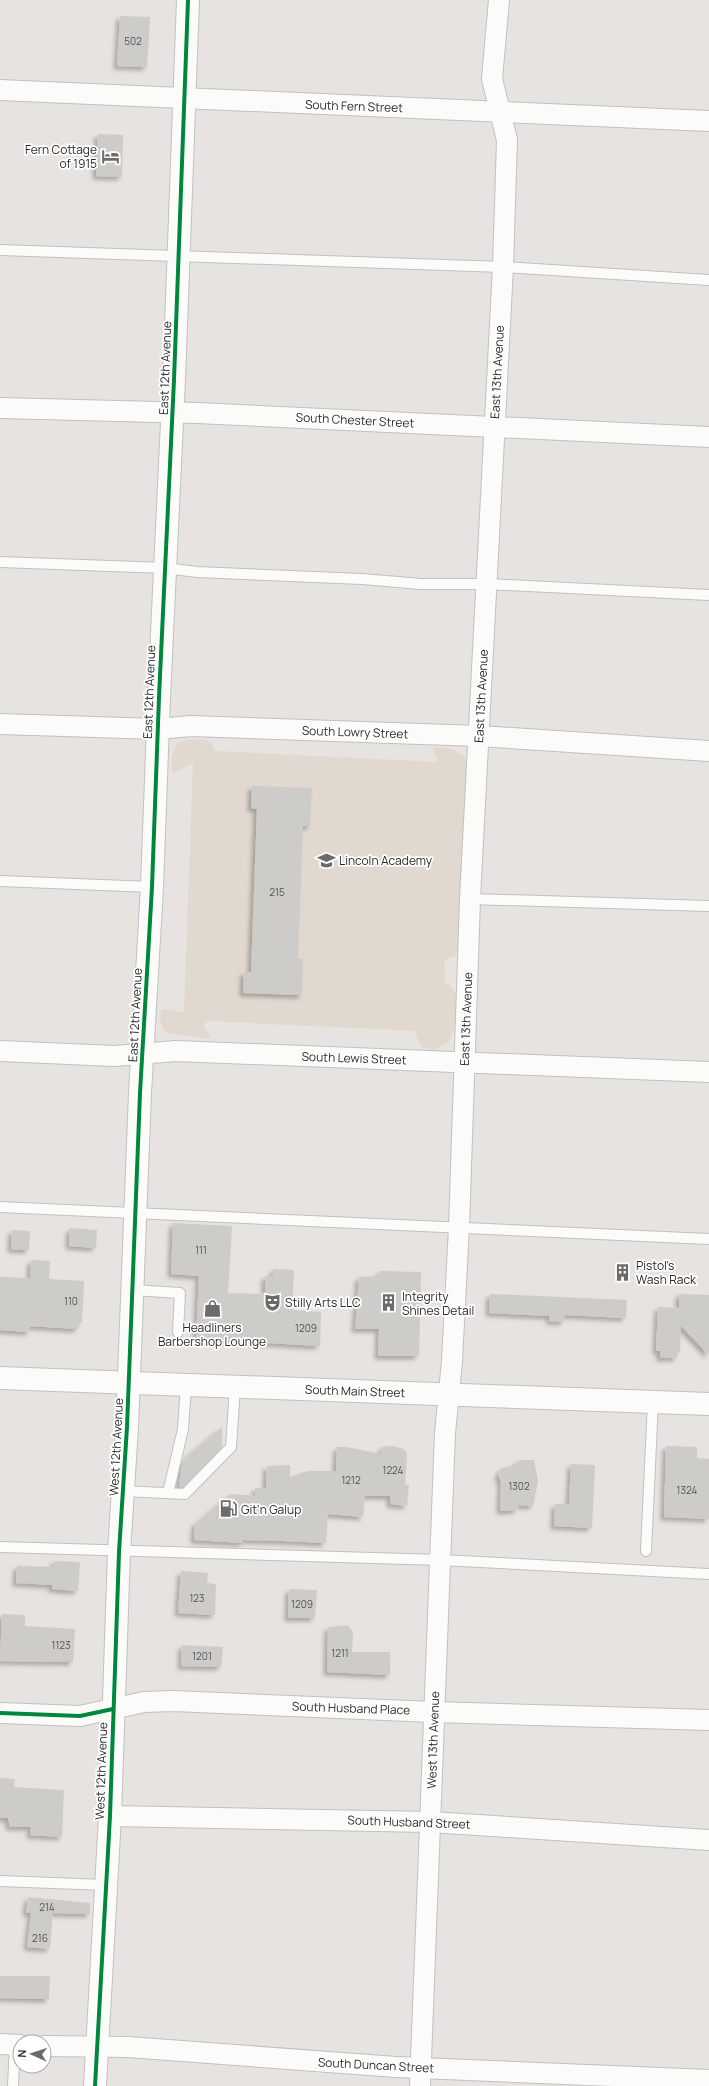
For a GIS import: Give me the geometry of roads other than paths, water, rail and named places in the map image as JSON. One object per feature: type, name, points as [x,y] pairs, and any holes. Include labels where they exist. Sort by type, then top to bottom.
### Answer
[{"type":"main road","name":"East 12th Avenue","points":[[129,1384],[135,1213],[152,887],[173,412],[188,0]]},
{"type":"main road","name":"South Main Street","points":[[0,1378],[186,1386],[448,1393],[709,1404]]},
{"type":"main road","name":"West 12th Avenue","points":[[95,2086],[110,1816],[119,1552],[129,1384]]},
{"type":"street","name":"East 13th Avenue","points":[[448,1393],[452,1361],[470,899],[503,267],[507,140],[492,79],[498,0]]},
{"type":"street","name":"South Fern Street","points":[[0,90],[709,121]]},
{"type":"street","name":"South Chester Street","points":[[0,408],[173,412],[709,437]]},
{"type":"street","name":"South Lowry Street","points":[[0,724],[158,729],[191,726],[479,736],[709,751]]},
{"type":"street","name":"South Lewis Street","points":[[0,1051],[114,1056],[176,1051],[709,1072]]},
{"type":"street","name":"West 13th Avenue","points":[[421,2077],[431,1822],[433,1712],[448,1393]]},
{"type":"street","name":"South Husband Place","points":[[113,1709],[144,1702],[173,1701],[433,1712],[709,1720]]},
{"type":"street","points":[[0,1713],[80,1716],[113,1709]]},
{"type":"street","name":"South Husband Street","points":[[110,1816],[431,1822],[709,1840]]},
{"type":"street","name":"South Duncan Street","points":[[52,2046],[97,2046],[421,2077],[709,2080]]},
{"type":"lane","points":[[0,250],[503,267],[709,280]]},
{"type":"lane","points":[[0,562],[165,568],[197,572],[362,579],[421,584],[487,584],[709,595]]},
{"type":"lane","points":[[0,881],[152,887]]},
{"type":"lane","points":[[470,899],[709,906]]},
{"type":"lane","points":[[0,1207],[709,1239]]},
{"type":"lane","points":[[133,1290],[180,1293],[178,1332]]},
{"type":"lane","points":[[168,1493],[183,1429],[186,1386]]},
{"type":"lane","points":[[123,1491],[185,1494],[231,1448],[235,1387]]},
{"type":"lane","points":[[646,1551],[652,1402]]},
{"type":"lane","points":[[0,1547],[119,1552],[441,1560],[709,1574]]},
{"type":"lane","points":[[0,1881],[105,1885]]},
{"type":"lane","points":[[13,2074],[13,2086]]},
{"type":"place","name":"Fern Cottage of 1915","points":[[110,156]]},
{"type":"place","name":"Lincoln Academy","points":[[326,860]]},
{"type":"place","name":"Pistol's Wash Rack","points":[[623,1272]]},
{"type":"place","name":"Stilly Arts LLC","points":[[272,1302]]},
{"type":"place","name":"Integrity Shines Detail","points":[[389,1303]]},
{"type":"place","name":"Headliners Barbershop Lounge","points":[[212,1308]]},
{"type":"place","name":"Git'n Galup","points":[[228,1509]]}]
